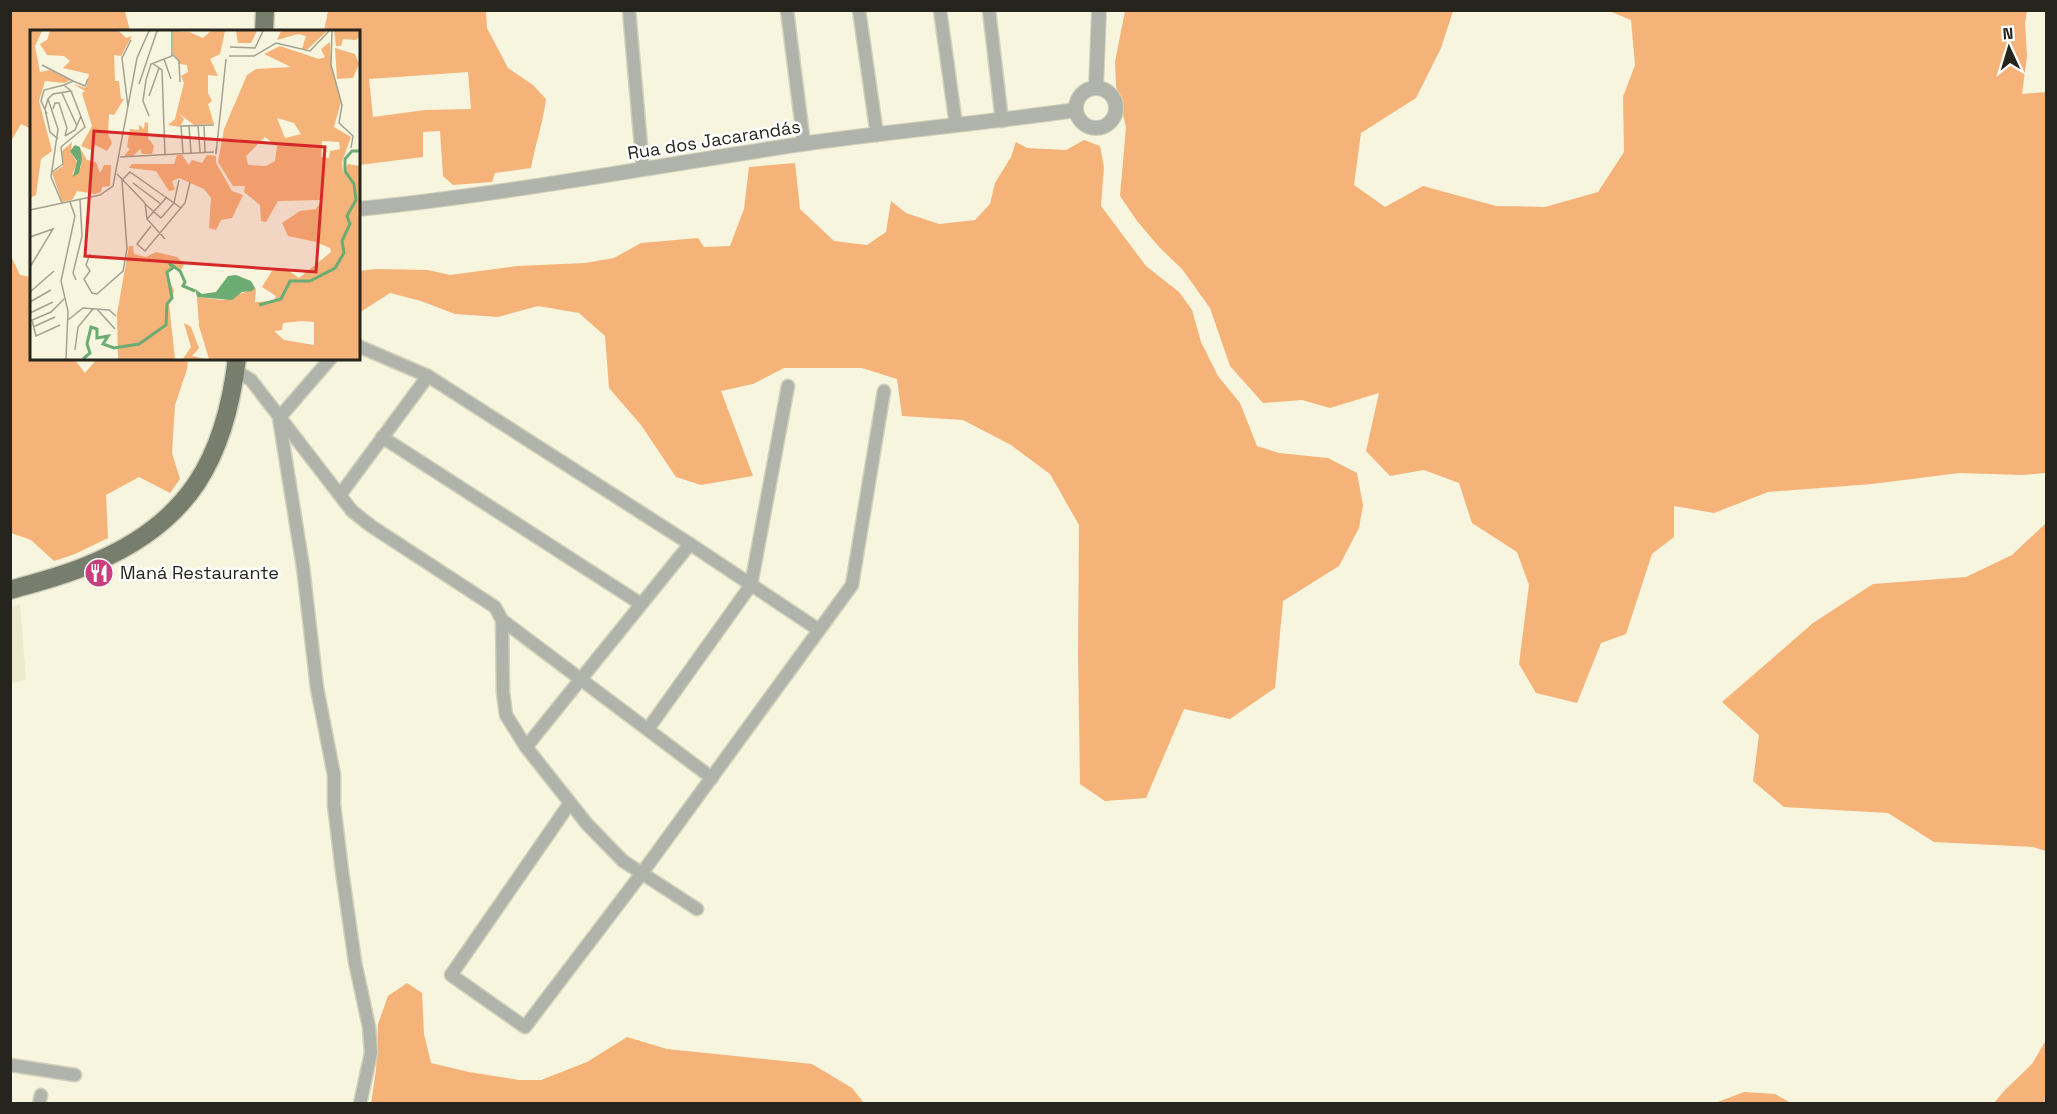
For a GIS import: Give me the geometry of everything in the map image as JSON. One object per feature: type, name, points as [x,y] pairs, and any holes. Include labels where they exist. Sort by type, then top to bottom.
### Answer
[{"type":"main road","points":[[264,30],[265,10]]},
{"type":"main road","points":[[10,590],[92,564],[116,552],[141,538],[183,501],[203,475],[225,426],[236,364]]},
{"type":"street","points":[[629,10],[643,169]]},
{"type":"street","points":[[787,10],[804,144]]},
{"type":"street","points":[[858,10],[877,135]]},
{"type":"street","points":[[940,10],[956,125]]},
{"type":"street","points":[[989,10],[1002,121]]},
{"type":"street","points":[[1096,88],[1099,10]]},
{"type":"street","points":[[1096,88],[1104,90],[1114,100],[1116,109],[1110,121],[1103,126],[1090,127],[1082,122],[1076,110],[1077,102],[1081,95],[1096,88]]},
{"type":"street","name":"Rua dos Jacarandás","points":[[360,209],[414,204],[804,144],[1076,110]]},
{"type":"street","points":[[360,347],[428,376],[690,544],[819,630]]},
{"type":"street","points":[[279,418],[329,360]]},
{"type":"street","points":[[236,364],[352,510],[371,526],[495,607],[502,620],[712,778]]},
{"type":"street","points":[[340,495],[428,376]]},
{"type":"street","points":[[648,729],[751,585],[788,386]]},
{"type":"street","points":[[570,803],[451,975],[525,1028],[642,873],[852,585],[884,391]]},
{"type":"street","points":[[279,418],[303,567],[317,688],[334,775],[334,805],[355,962],[369,1027],[371,1053],[360,1104]]},
{"type":"street","points":[[382,437],[641,604]]},
{"type":"street","points":[[526,747],[690,544]]},
{"type":"street","points":[[502,620],[503,692],[506,715],[526,747],[587,824],[623,861],[697,909]]},
{"type":"street","points":[[10,1065],[75,1074]]},
{"type":"shaded area","points":[[11,10],[125,11],[130,30],[30,30],[30,128],[21,124],[11,141]]},
{"type":"shaded area","points":[[328,11],[486,11],[487,28],[508,68],[533,85],[546,99],[531,168],[495,173],[492,182],[453,185],[443,176],[440,131],[423,132],[423,157],[360,165],[360,30],[324,30]],"holes":[[[468,72],[471,109],[425,110],[373,117],[369,79]]]},
{"type":"shaded area","points":[[1125,11],[1453,11],[1441,48],[1416,98],[1361,133],[1354,185],[1385,207],[1423,186],[1496,206],[1545,207],[1598,192],[1624,152],[1623,97],[1635,65],[1631,20],[1609,11],[2027,11],[2025,23],[2027,56],[2022,94],[2046,92],[2046,473],[2022,475],[1959,473],[1872,484],[1768,492],[1714,513],[1674,506],[1674,537],[1652,554],[1626,634],[1601,643],[1577,703],[1536,693],[1519,664],[1529,585],[1517,552],[1472,523],[1459,483],[1424,470],[1390,476],[1366,451],[1379,393],[1330,408],[1302,400],[1263,403],[1230,366],[1210,308],[1182,269],[1137,221],[1120,196],[1126,127],[1116,86],[1115,62]]},
{"type":"shaded area","points":[[1084,140],[1100,146],[1104,167],[1101,206],[1146,266],[1179,292],[1192,310],[1201,342],[1218,376],[1240,403],[1257,446],[1279,453],[1328,458],[1357,473],[1363,505],[1359,528],[1339,566],[1283,601],[1275,688],[1230,719],[1184,709],[1146,798],[1105,801],[1080,784],[1079,525],[1050,474],[1011,445],[963,420],[902,416],[897,379],[862,368],[784,368],[753,384],[721,391],[753,476],[701,485],[676,477],[641,425],[609,388],[605,336],[579,313],[538,306],[498,317],[455,314],[421,301],[390,293],[360,312],[360,271],[428,270],[450,275],[517,266],[585,263],[614,258],[641,243],[698,238],[704,247],[730,246],[744,209],[749,167],[795,163],[800,209],[834,241],[867,245],[886,232],[891,201],[906,213],[939,224],[975,220],[990,204],[995,183],[1011,157],[1016,142],[1027,148],[1066,150]]},
{"type":"shaded area","points":[[11,256],[20,275],[30,277],[30,360],[75,360],[85,373],[96,360],[188,360],[175,405],[172,453],[180,479],[170,493],[139,477],[106,495],[108,538],[54,561],[31,540],[11,533]]},
{"type":"shaded area","points":[[2046,523],[2046,851],[2033,847],[1934,842],[1888,813],[1784,807],[1753,781],[1759,735],[1722,702],[1813,623],[1873,584],[1966,577],[2012,555]]},
{"type":"shaded area","points":[[20,604],[26,680],[11,683],[11,607]]},
{"type":"shaded area","points":[[407,983],[422,993],[424,1034],[431,1063],[519,1080],[541,1080],[587,1062],[627,1037],[667,1049],[812,1064],[852,1088],[864,1103],[371,1104],[376,1070],[378,1024],[388,996]]},
{"type":"shaded area","points":[[2046,1040],[2046,1103],[1994,1103],[2032,1064]]},
{"type":"shaded area","points":[[1744,1092],[1775,1094],[1791,1103],[1715,1103]]},
{"type":"place","name":"Maná Restaurante","points":[[99,573]]}]
